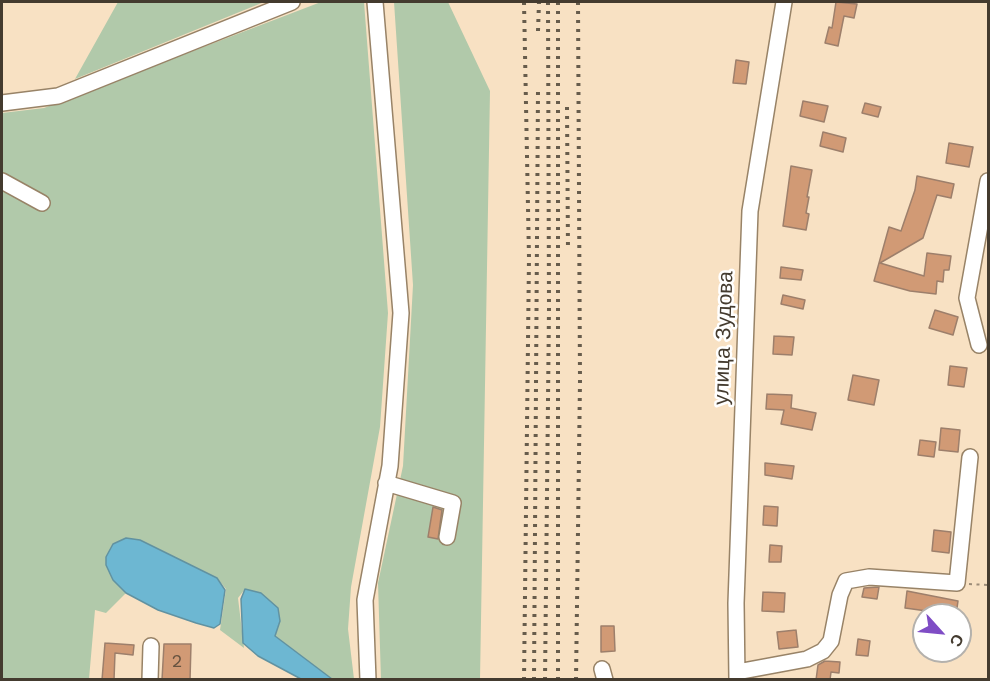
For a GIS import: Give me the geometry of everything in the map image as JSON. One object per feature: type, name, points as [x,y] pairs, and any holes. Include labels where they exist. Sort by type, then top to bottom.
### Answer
[{"type":"street","points":[[2,103],[58,96],[292,2]]},
{"type":"street","points":[[368,680],[365,600],[386,483],[400,313],[375,2]]},
{"type":"street","name":"улица Зудова","points":[[737,676],[737,545],[750,211],[784,2]]},
{"type":"street","points":[[2,181],[42,202]]},
{"type":"street","points":[[979,345],[967,298],[988,181]]},
{"type":"street","points":[[737,676],[807,658],[823,651],[831,641],[840,595],[846,581],[869,577],[957,583],[970,457]]},
{"type":"street","points":[[386,483],[453,502],[447,537]]},
{"type":"street","points":[[150,680],[151,646]]},
{"type":"path","points":[[957,583],[988,585]]},
{"type":"green space","points":[[118,2],[264,2],[75,79]]},
{"type":"green space","points":[[321,2],[364,2],[388,313],[380,427],[351,587],[348,629],[354,679],[332,679],[275,636],[280,621],[245,589],[238,598],[244,648],[220,630],[226,589],[217,578],[140,540],[126,538],[113,580],[126,593],[106,613],[95,610],[89,679],[2,679],[2,113],[44,108]]},
{"type":"green space","points":[[394,2],[448,2],[490,91],[480,679],[381,680],[378,583],[403,466],[413,285]]},
{"type":"water","points":[[126,538],[140,540],[217,578],[225,590],[220,624],[214,628],[196,623],[158,610],[126,593],[113,580],[106,565],[106,557],[113,544]]},
{"type":"water","points":[[245,589],[261,593],[278,608],[280,621],[275,636],[332,679],[301,679],[258,656],[243,643],[241,599]]},
{"type":"building","points":[[836,2],[857,4],[854,18],[844,16],[838,46],[825,43],[829,27],[832,28]]},
{"type":"building","points":[[736,60],[749,62],[746,84],[733,83]]},
{"type":"building","points":[[803,101],[828,106],[824,122],[800,116]]},
{"type":"building","points":[[865,103],[881,107],[878,117],[862,113]]},
{"type":"building","points":[[823,132],[846,138],[843,152],[820,146]]},
{"type":"building","points":[[949,143],[973,147],[969,167],[946,163]]},
{"type":"building","points":[[791,166],[812,170],[807,197],[809,197],[806,213],[809,214],[806,230],[783,226]]},
{"type":"building","points":[[917,176],[954,184],[951,198],[937,195],[923,238],[880,263],[924,276],[927,253],[951,256],[949,270],[944,270],[943,282],[937,281],[936,294],[910,291],[874,281],[889,227],[901,231],[915,190]]},
{"type":"building","points":[[781,267],[803,270],[801,280],[780,278]]},
{"type":"building","points":[[783,295],[805,300],[803,309],[781,304]]},
{"type":"building","points":[[935,310],[958,317],[953,335],[929,328]]},
{"type":"building","points":[[774,336],[794,337],[792,355],[773,354]]},
{"type":"building","points":[[950,366],[967,368],[964,387],[948,385]]},
{"type":"building","points":[[853,375],[879,380],[874,405],[848,400]]},
{"type":"building","points":[[767,394],[792,395],[791,408],[816,413],[812,430],[781,424],[784,410],[766,409]]},
{"type":"building","points":[[941,428],[960,430],[958,452],[939,450]]},
{"type":"building","points":[[920,440],[936,442],[934,457],[918,455]]},
{"type":"building","points":[[765,463],[794,466],[792,479],[765,475]]},
{"type":"building","points":[[764,506],[778,507],[777,526],[763,525]]},
{"type":"building","points":[[433,507],[442,510],[438,539],[428,537]]},
{"type":"building","points":[[934,530],[951,532],[949,553],[932,551]]},
{"type":"building","points":[[770,545],[782,546],[781,562],[769,562]]},
{"type":"building","points":[[879,587],[877,599],[862,597],[864,588]]},
{"type":"building","points":[[907,591],[958,601],[958,603],[912,603],[912,609],[905,608]]},
{"type":"building","points":[[763,592],[785,593],[784,612],[762,611]]},
{"type":"building","points":[[601,626],[614,626],[615,651],[601,652]]},
{"type":"building","points":[[796,630],[798,647],[779,649],[777,632]]},
{"type":"building","points":[[858,639],[870,641],[868,656],[856,655]]},
{"type":"building","points":[[105,643],[134,645],[133,655],[115,653],[114,680],[102,680]]},
{"type":"building","points":[[164,644],[191,644],[190,680],[162,680]]},
{"type":"building","points":[[825,661],[840,662],[839,673],[831,672],[830,680],[816,680],[818,665]]},
{"type":"railway","points":[[524,2],[529,258],[524,680]]},
{"type":"railway","points":[[538,31],[539,2]]},
{"type":"railway","points":[[545,680],[549,308],[548,2]]},
{"type":"railway","points":[[558,2],[558,680]]},
{"type":"railway","points":[[576,680],[580,381],[578,2]]},
{"type":"railway","points":[[534,680],[538,91]]},
{"type":"railway","points":[[567,107],[568,251]]}]
